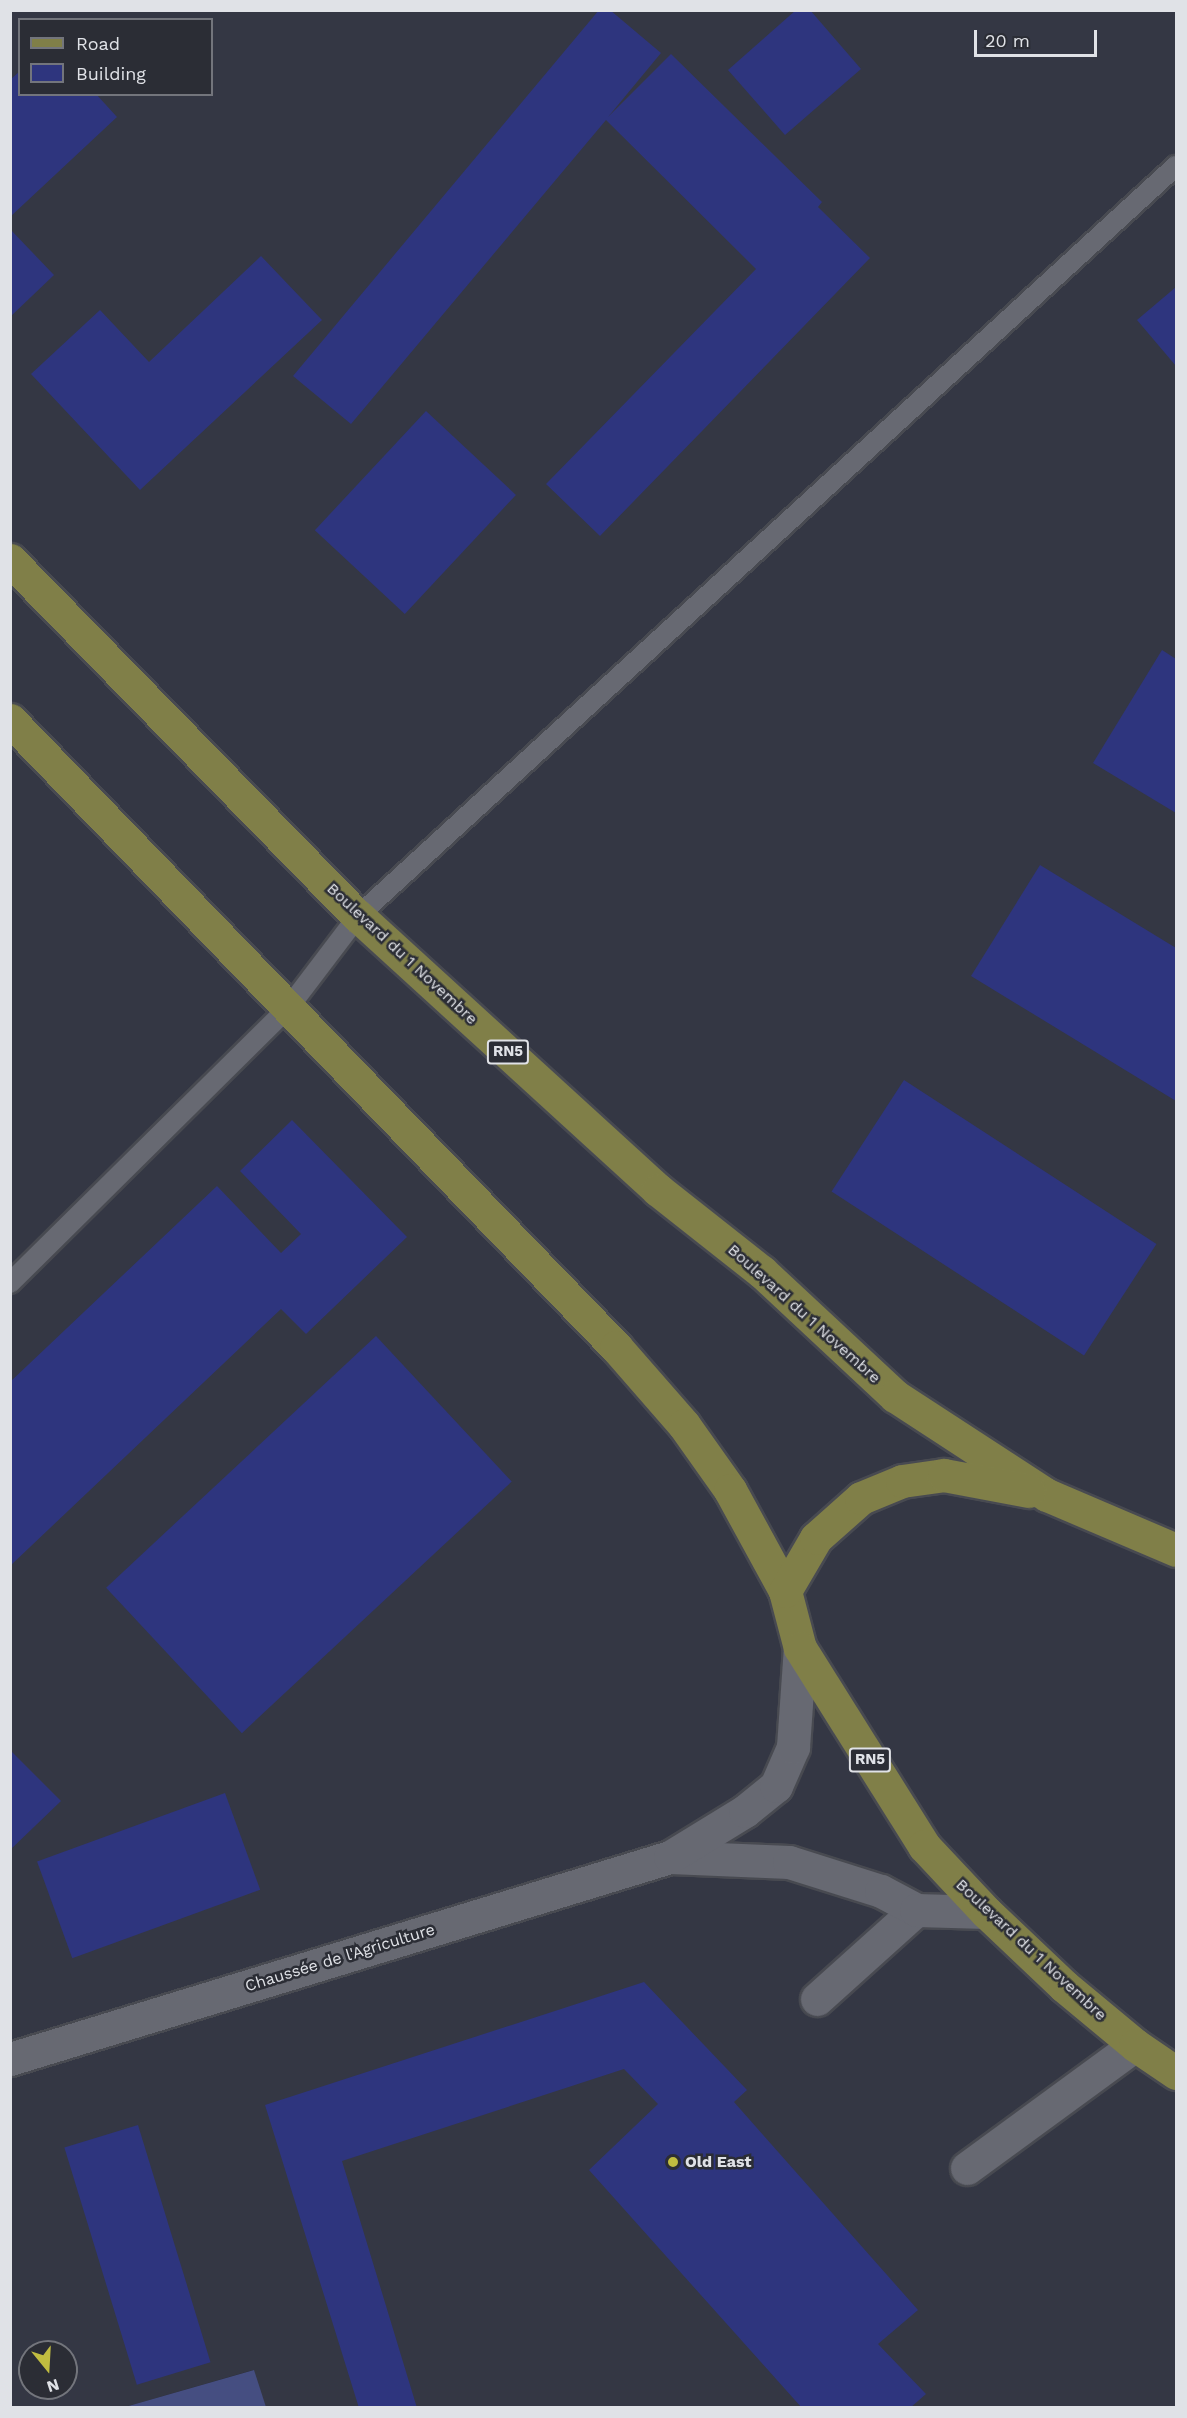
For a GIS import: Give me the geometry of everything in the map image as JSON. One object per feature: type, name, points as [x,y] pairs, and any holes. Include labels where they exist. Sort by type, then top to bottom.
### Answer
[{"type":"main road","name":"Boulevard du 1 Novembre","points":[[10,560],[358,916],[658,1190],[762,1272],[895,1396],[1047,1495],[1176,1550]]},
{"type":"main road","name":"Boulevard du 1 Novembre","points":[[10,720],[616,1347],[684,1425],[730,1490],[785,1591],[800,1648],[924,1846],[986,1912],[1064,1986],[1135,2045],[1176,2073]]},
{"type":"main road","name":"Boulevard du 1 Novembre","points":[[785,1591],[816,1538],[861,1498],[902,1481],[944,1475],[1047,1495]]},
{"type":"street","name":"Chaussée de l'Agriculture","points":[[10,2060],[670,1857],[745,1811],[776,1785],[792,1747],[800,1648]]},
{"type":"street","name":"Chaussée de l'Agriculture","points":[[670,1857],[789,1862],[881,1891],[916,1910],[986,1912]]},
{"type":"street","points":[[817,1999],[916,1910]]},
{"type":"street","points":[[967,2168],[1135,2045]]},
{"type":"lane","points":[[10,1283],[289,1007],[358,916],[1176,166]]},
{"type":"shaded area","points":[[11,11],[1176,11],[1176,2407],[266,2408],[253,2370],[125,2407],[11,2408]]},
{"type":"shaded area","points":[[254,2370],[266,2407],[125,2407]]},
{"type":"building","points":[[599,10],[610,10],[661,53],[608,117],[671,54],[822,202],[818,207],[870,258],[600,536],[546,484],[756,269],[606,120],[351,424],[293,376]]},
{"type":"building","points":[[796,10],[810,10],[861,69],[785,135],[728,70]]},
{"type":"building","points":[[18,73],[18,96],[98,96],[117,117],[10,217],[10,80]]},
{"type":"building","points":[[10,229],[54,275],[10,317]]},
{"type":"building","points":[[261,256],[322,320],[140,490],[31,374],[100,310],[149,362]]},
{"type":"building","points":[[1176,287],[1176,366],[1137,320]]},
{"type":"building","points":[[426,411],[516,495],[405,614],[315,530]]},
{"type":"building","points":[[1162,650],[1176,659],[1176,813],[1093,763]]},
{"type":"building","points":[[1040,865],[1176,948],[1176,1101],[971,976]]},
{"type":"building","points":[[904,1080],[1156,1244],[1084,1355],[832,1192]]},
{"type":"building","points":[[292,1120],[407,1237],[306,1334],[281,1309],[10,1566],[10,1382],[217,1186],[281,1253],[301,1234],[240,1171]]},
{"type":"building","points":[[376,1336],[512,1482],[242,1733],[106,1588]]},
{"type":"building","points":[[10,1750],[61,1801],[10,1850]]},
{"type":"building","points":[[225,1793],[260,1890],[72,1958],[37,1861]]},
{"type":"building","points":[[644,1982],[747,2090],[734,2102],[918,2310],[878,2344],[926,2394],[910,2408],[802,2408],[589,2170],[658,2104],[624,2069],[342,2161],[417,2408],[359,2408],[265,2105]]},
{"type":"building","points":[[138,2125],[211,2362],[137,2385],[64,2148]]},
{"type":"place","name":"Old East","points":[[673,2162]]}]
